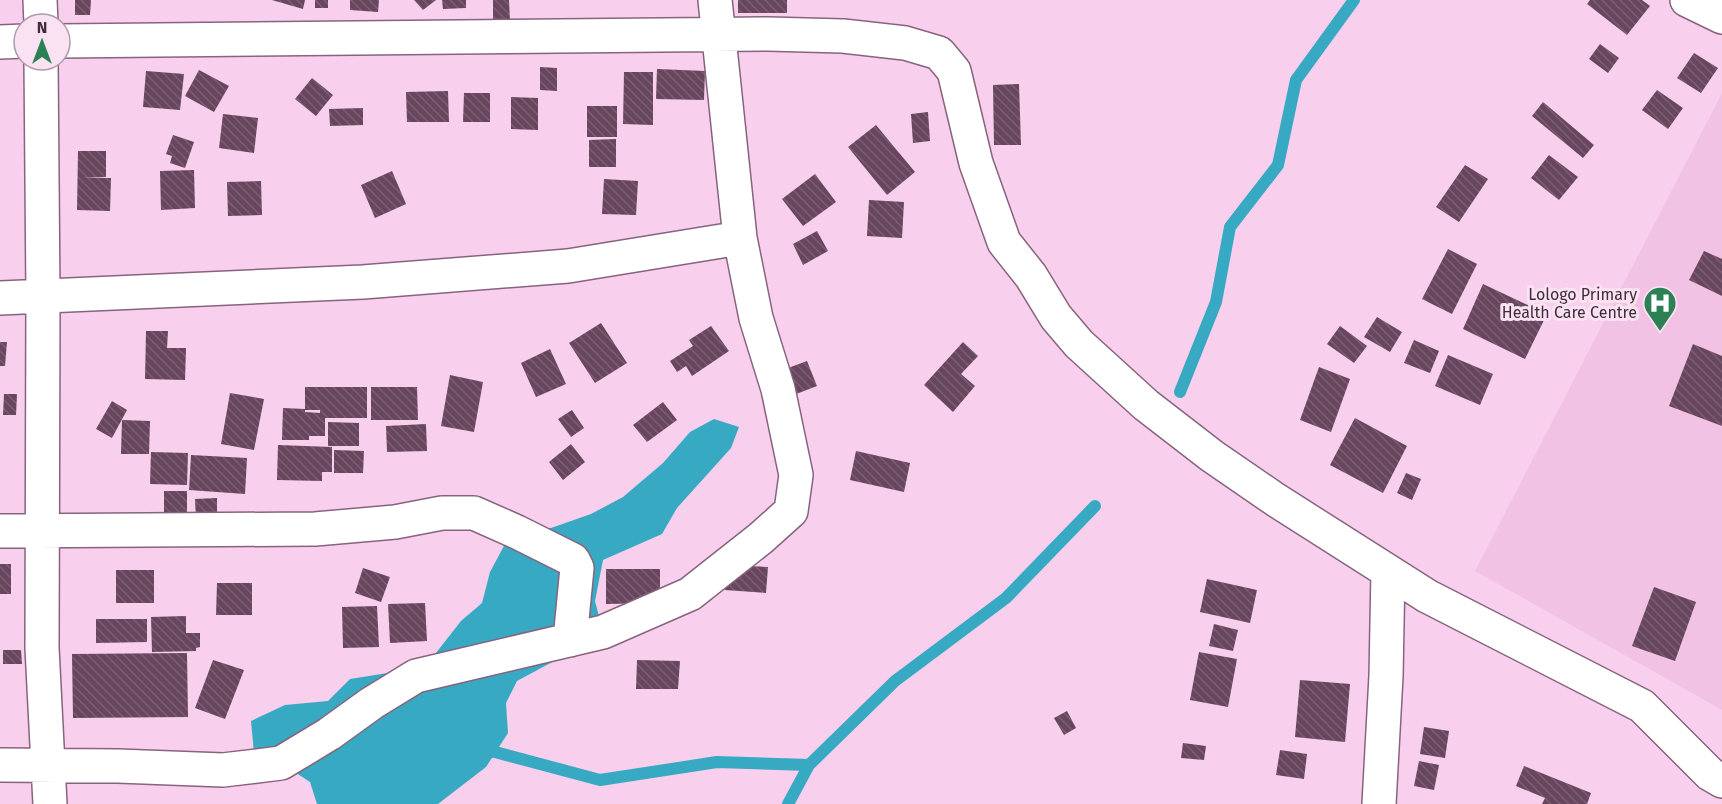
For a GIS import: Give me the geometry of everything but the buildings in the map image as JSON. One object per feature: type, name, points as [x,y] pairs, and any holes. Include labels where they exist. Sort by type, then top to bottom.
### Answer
[{"type":"street","points":[[0,765],[223,770],[280,763],[329,734],[372,703],[416,676],[603,632],[690,594],[761,538],[791,511],[796,475],[778,389],[756,318],[740,238],[715,0]]},
{"type":"street","points":[[1687,0],[1722,17]]},
{"type":"street","points":[[72,40],[768,34],[843,36],[905,43],[939,53],[954,71],[976,163],[1004,242],[1031,276],[1056,317],[1079,344],[1146,405],[1212,456],[1276,500],[1427,596],[1642,706],[1710,774],[1722,781]]},
{"type":"street","points":[[41,72],[42,648],[50,804]]},
{"type":"street","points":[[0,298],[363,282],[568,266],[740,238]]},
{"type":"street","points":[[0,531],[315,529],[395,522],[442,513],[474,513],[573,560],[577,568],[570,640]]},
{"type":"street","points":[[1378,804],[1386,676],[1388,571]]},
{"type":"shaded area","name":"Lologo Primary Health Care Centre","points":[[1722,93],[1722,710],[1475,571]]},
{"type":"water","points":[[714,419],[739,427],[731,448],[677,508],[662,534],[603,560],[595,601],[603,632],[585,654],[556,660],[517,681],[506,703],[508,733],[486,767],[438,804],[317,804],[310,782],[281,763],[254,753],[251,721],[285,705],[328,701],[350,679],[425,667],[461,621],[482,603],[490,572],[505,544],[517,532],[551,528],[591,514],[623,497],[663,463],[690,432]]},
{"type":"waterway","points":[[1180,392],[1216,302],[1230,227],[1278,165],[1296,80],[1354,0]]},
{"type":"waterway","points":[[788,804],[809,765],[895,681],[1006,598],[1095,506]]},
{"type":"waterway","points":[[480,751],[495,752],[600,780],[717,762],[809,765]]},
{"type":"place","name":"Lologo Primary Health Care Centre","points":[[1660,332]]}]
